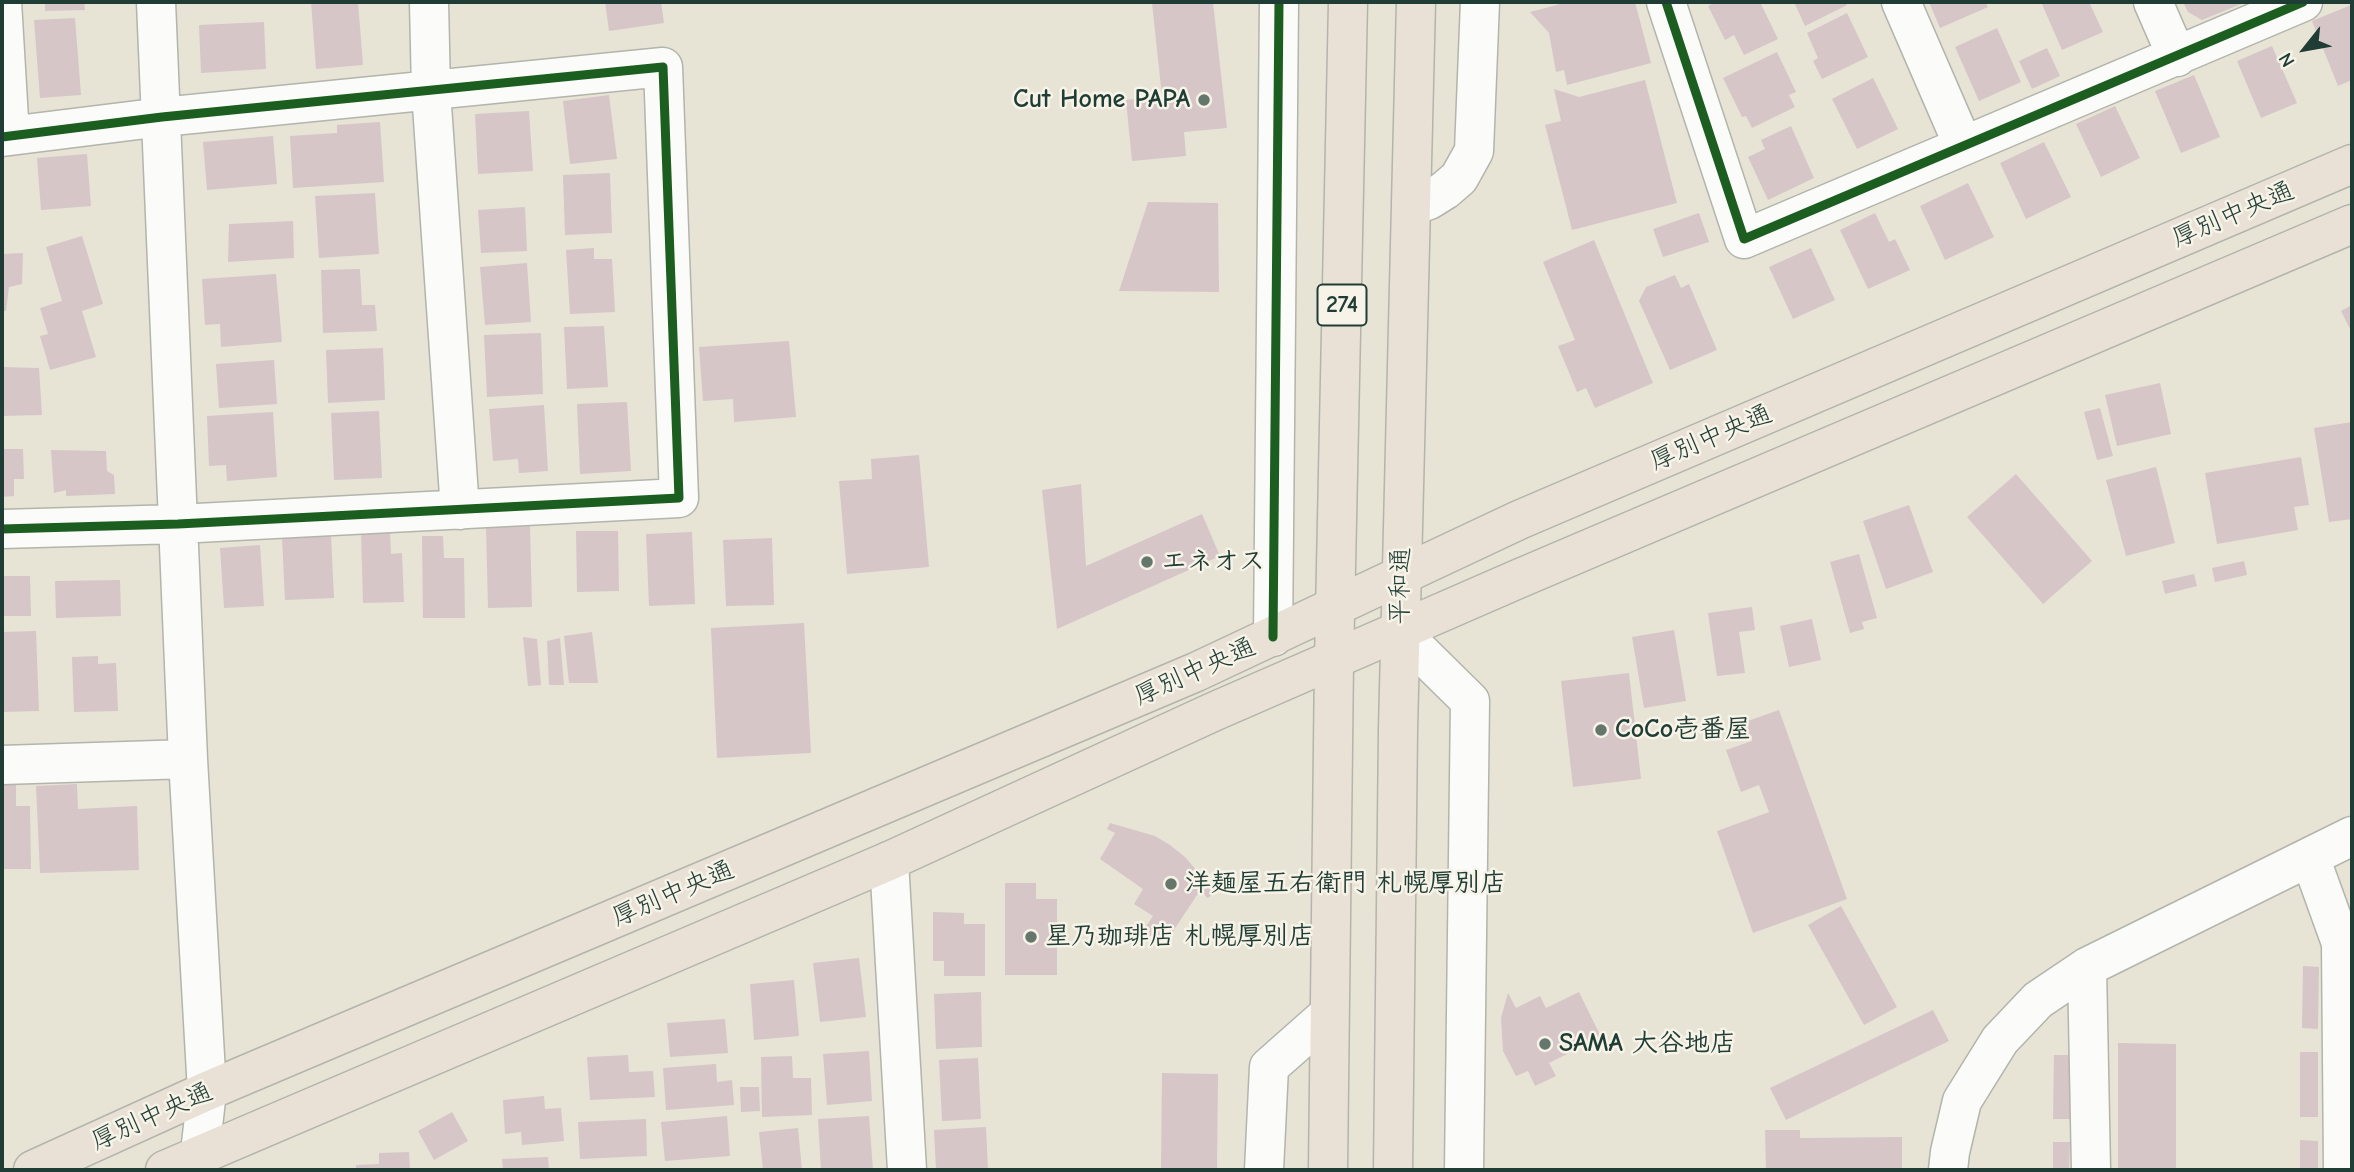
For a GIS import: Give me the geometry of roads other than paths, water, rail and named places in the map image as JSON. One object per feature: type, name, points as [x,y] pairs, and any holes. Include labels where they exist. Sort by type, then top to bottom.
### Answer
[{"type":"main road","name":"274","points":[[1328,1170],[1334,661],[1348,2]]},
{"type":"main road","name":"平和通","points":[[1392,1170],[1401,577],[1416,2]]},
{"type":"main road","name":"厚別中央通","points":[[33,1170],[207,1091],[1196,672],[1519,520],[2352,164]]},
{"type":"main road","name":"厚別中央通","points":[[187,1165],[889,861],[1213,712],[1518,579],[2352,224]]},
{"type":"street","points":[[2,2],[6,136],[162,117],[663,66],[678,498],[178,524],[2,529]]},
{"type":"street","points":[[156,2],[188,759],[207,1091],[187,1165]]},
{"type":"street","points":[[429,2],[431,91],[460,510]]},
{"type":"street","points":[[1273,636],[1279,2]]},
{"type":"street","points":[[1412,206],[1445,191],[1463,171],[1474,151],[1480,2]]},
{"type":"street","points":[[1666,2],[1744,239],[2303,2]]},
{"type":"street","points":[[1901,2],[1963,145]]},
{"type":"street","points":[[2153,2],[2177,57]]},
{"type":"street","points":[[1400,632],[1470,701],[1464,1170]]},
{"type":"street","points":[[2,765],[188,759]]},
{"type":"street","points":[[1948,1170],[1962,1101],[2000,1040],[2038,1000],[2087,967],[2352,836]]},
{"type":"street","points":[[2310,857],[2341,943],[2343,1170]]},
{"type":"street","points":[[889,861],[907,1170]]},
{"type":"street","points":[[2087,967],[2091,1170]]},
{"type":"street","points":[[1264,1170],[1269,1067],[1329,1014]]},
{"type":"place","name":"Cut Home PAPA","points":[[1204,100]]},
{"type":"place","name":"エネオス","points":[[1147,562]]},
{"type":"place","name":"CoCo壱番屋","points":[[1601,730]]},
{"type":"place","name":"洋麺屋五右衛門 札幌厚別店","points":[[1171,884]]},
{"type":"place","name":"星乃珈琲店 札幌厚別店","points":[[1031,937]]},
{"type":"place","name":"SAMA 大谷地店","points":[[1545,1044]]}]
